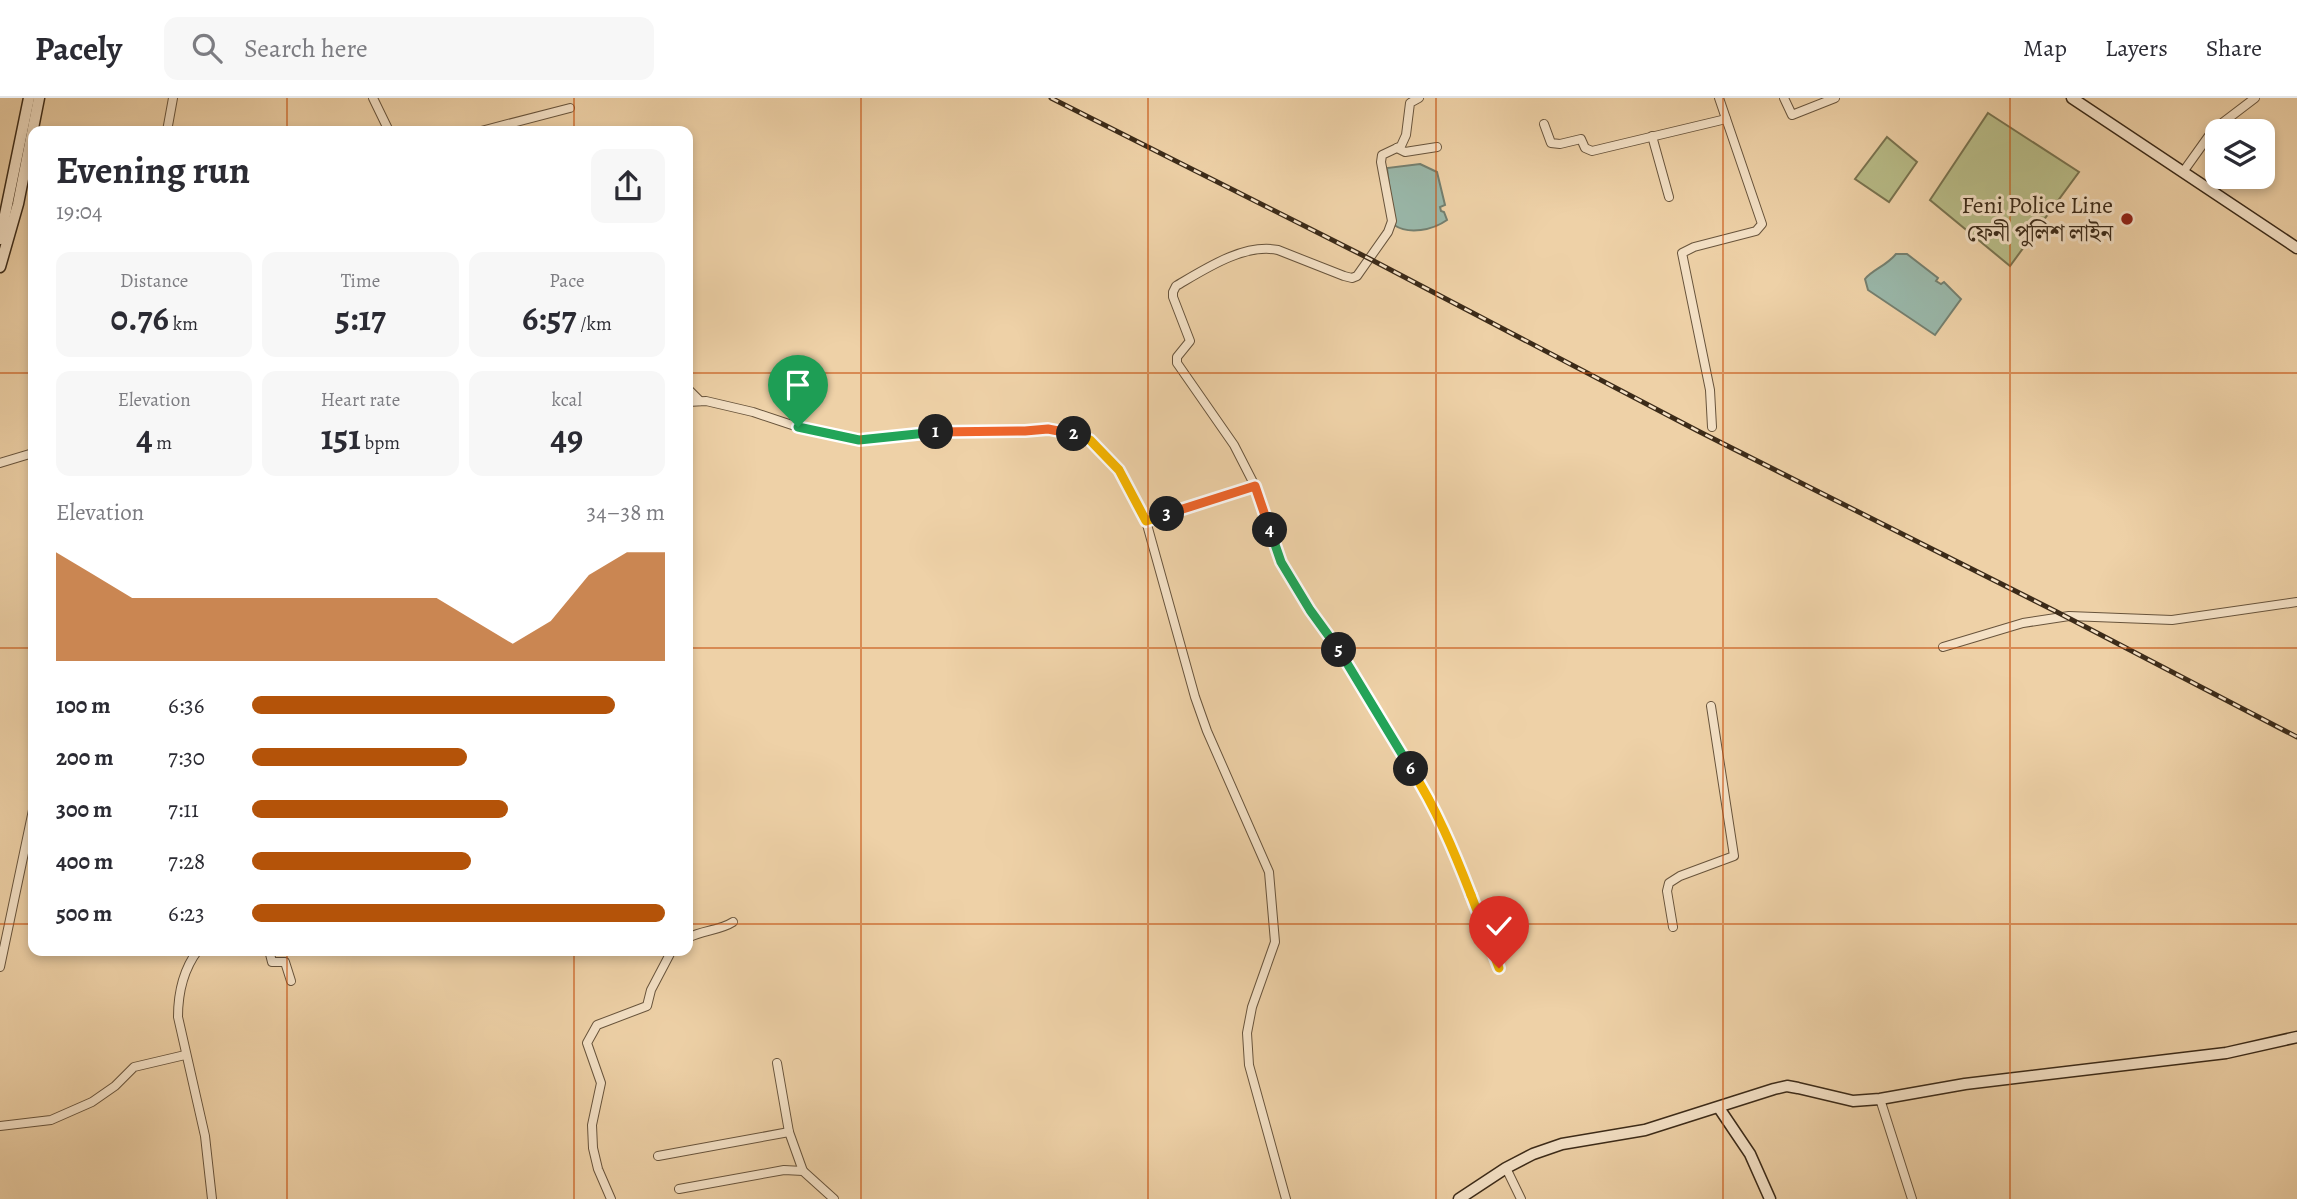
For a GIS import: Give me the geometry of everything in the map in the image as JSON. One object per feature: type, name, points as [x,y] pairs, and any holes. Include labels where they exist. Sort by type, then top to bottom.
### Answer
[{"type":"main road","points":[[0,239],[29,98]]},
{"type":"main road","points":[[33,126],[39,98]]},
{"type":"main road","points":[[2072,98],[2297,248]]},
{"type":"main road","points":[[0,267],[18,204],[28,154]]},
{"type":"main road","points":[[1459,1199],[1506,1168],[1533,1154],[1562,1144],[1645,1130],[1787,1086],[1853,1101],[1880,1099],[1965,1084],[2226,1053],[2297,1037]]},
{"type":"main road","points":[[1719,1108],[1750,1154],[1770,1199]]},
{"type":"street","points":[[168,126],[173,98]]},
{"type":"street","points":[[373,98],[386,126]]},
{"type":"street","points":[[1419,98],[1410,103],[1406,135],[1401,146],[1382,155],[1392,221],[1388,232],[1357,276],[1344,276],[1278,250],[1254,248],[1190,278],[1176,286],[1173,292],[1190,341],[1177,357],[1177,363],[1234,445],[1255,486],[1281,562],[1423,787],[1451,845],[1499,968]]},
{"type":"street","points":[[1712,427],[1710,390],[1682,253],[1694,247],[1756,231],[1762,224],[1719,98]]},
{"type":"street","points":[[1784,98],[1791,115],[1835,98]]},
{"type":"street","points":[[2183,172],[2213,130],[2255,98]]},
{"type":"street","points":[[500,126],[570,108]]},
{"type":"street","points":[[1544,124],[1551,143],[1560,144],[1581,139],[1585,148],[1592,151],[1726,119]]},
{"type":"street","points":[[1653,136],[1669,197]]},
{"type":"street","points":[[1397,148],[1405,152],[1437,147]]},
{"type":"street","points":[[693,394],[700,401]]},
{"type":"street","points":[[693,402],[706,401],[753,412],[798,427],[859,440],[956,430],[997,432],[1048,429],[1090,440],[1119,470],[1146,521],[1207,731],[1269,872],[1275,942],[1252,1007],[1247,1033],[1249,1065],[1286,1199]]},
{"type":"street","points":[[0,463],[28,455]]},
{"type":"street","points":[[1146,521],[1255,486]]},
{"type":"street","points":[[1943,647],[2023,623],[2069,616],[2172,620],[2297,603]]},
{"type":"street","points":[[1674,927],[1667,891],[1669,883],[1680,876],[1734,856],[1711,706]]},
{"type":"street","points":[[0,967],[28,834]]},
{"type":"street","points":[[693,936],[724,928],[733,922]]},
{"type":"street","points":[[195,956],[183,977],[178,1000],[178,1017],[205,1136],[212,1199]]},
{"type":"street","points":[[270,956],[272,962],[285,962],[291,981]]},
{"type":"street","points":[[611,1199],[593,1149],[592,1125],[601,1083],[587,1043],[597,1026],[647,1006],[651,990],[669,956]]},
{"type":"street","points":[[0,1126],[51,1120],[92,1102],[115,1086],[134,1066],[185,1055]]},
{"type":"street","points":[[777,1063],[789,1132],[803,1171],[834,1199]]},
{"type":"street","points":[[1880,1099],[1912,1199]]},
{"type":"street","points":[[658,1156],[789,1132]]},
{"type":"street","points":[[1506,1168],[1521,1199]]},
{"type":"street","points":[[679,1189],[784,1170],[803,1171]]},
{"type":"green space","points":[[1988,113],[2079,172],[2010,266],[1930,200]]},
{"type":"green space","points":[[1887,137],[1917,162],[1889,202],[1855,179]]},
{"type":"shaded area","points":[[1420,164],[1437,172],[1445,205],[1440,207],[1447,220],[1428,229],[1407,230],[1394,225],[1387,168]]},
{"type":"shaded area","points":[[1896,254],[1907,254],[1938,278],[1936,281],[1941,284],[1944,282],[1961,299],[1935,335],[1868,290],[1865,279]]},
{"type":"railway","points":[[1051,98],[1370,259],[1698,431],[2057,612],[2297,737]]},
{"type":"place","name":"Feni Police Line ফেনী পুলিশ লাইন","points":[[2127,219]]},
{"type":"route","points":[[798,427],[859,440],[956,430],[997,432],[1048,429],[1072,434],[1090,440],[1119,470],[1146,521],[1255,486],[1281,562],[1423,787],[1451,845],[1499,968]]}]
